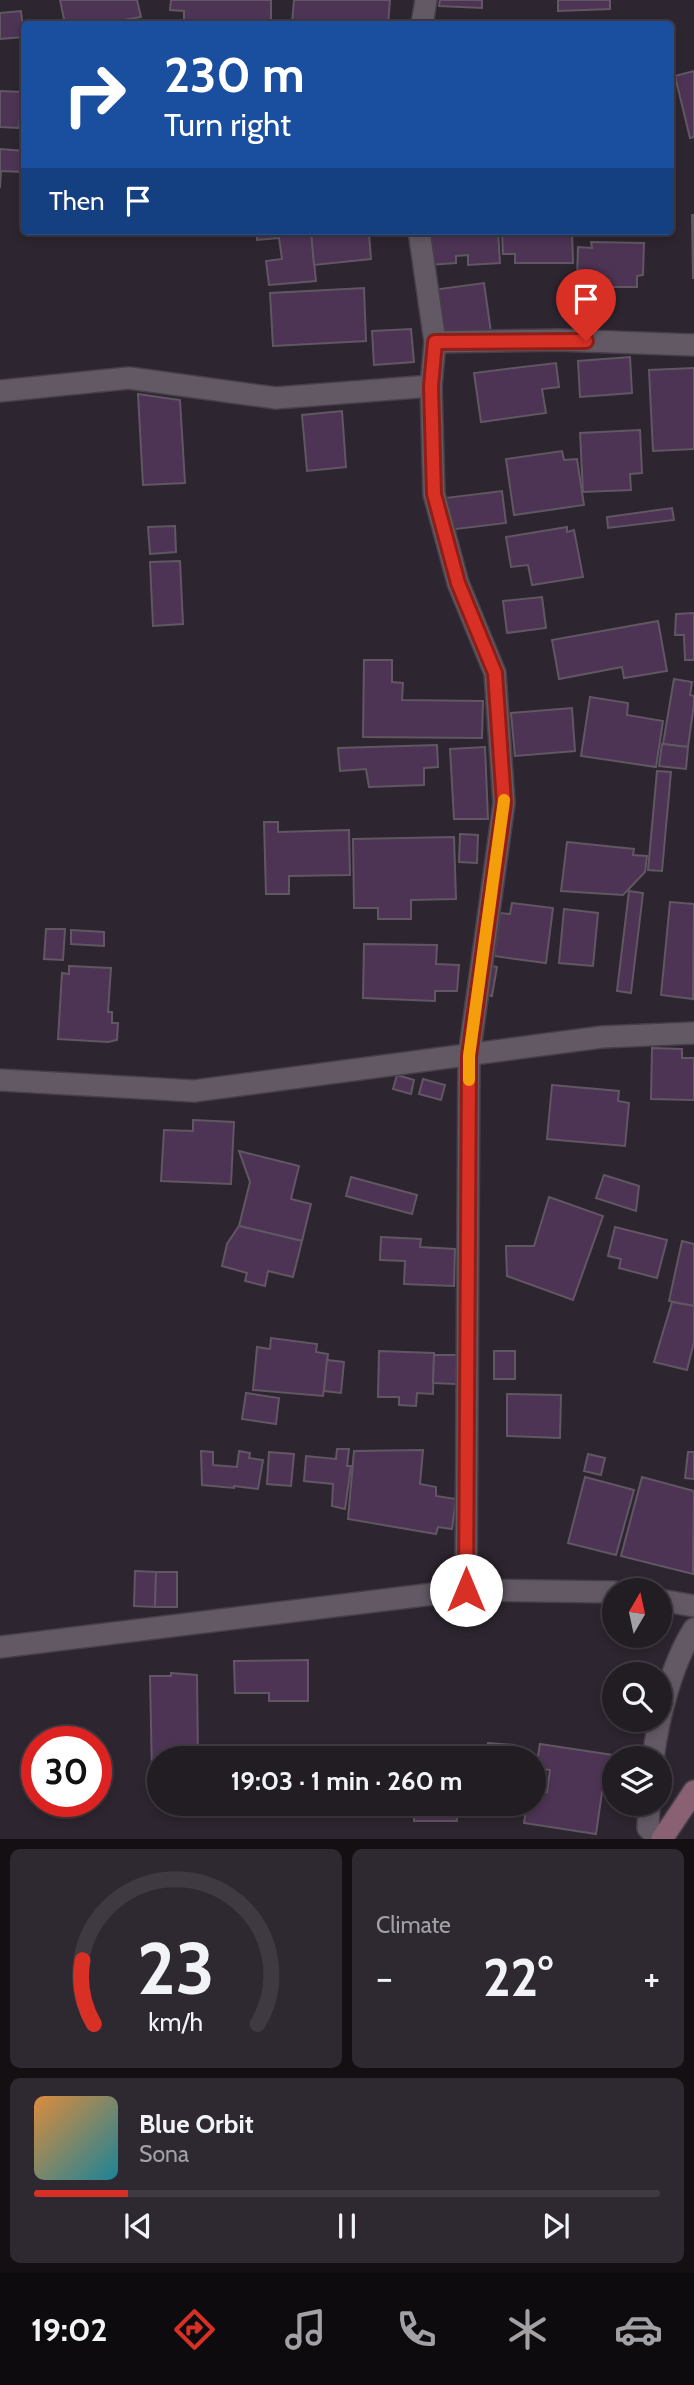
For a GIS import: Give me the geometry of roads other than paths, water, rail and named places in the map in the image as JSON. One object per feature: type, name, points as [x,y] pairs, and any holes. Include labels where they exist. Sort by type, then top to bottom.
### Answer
[{"type":"street","points":[[422,21],[426,0]]},
{"type":"street","points":[[420,235],[435,342],[431,386],[434,494],[458,583],[495,673],[504,803],[469,1056],[466,1590]]},
{"type":"street","points":[[435,342],[559,340],[694,345]]},
{"type":"street","points":[[0,391],[129,378],[276,398],[431,386]]},
{"type":"street","points":[[0,1080],[194,1091],[602,1037],[694,1033]]},
{"type":"street","points":[[0,1647],[466,1590],[602,1592]]},
{"type":"street","points":[[672,1602],[694,1606]]},
{"type":"street","points":[[656,1746],[682,1648],[694,1629]]},
{"type":"street","points":[[648,1816],[648,1828],[661,1839],[694,1791]]}]
